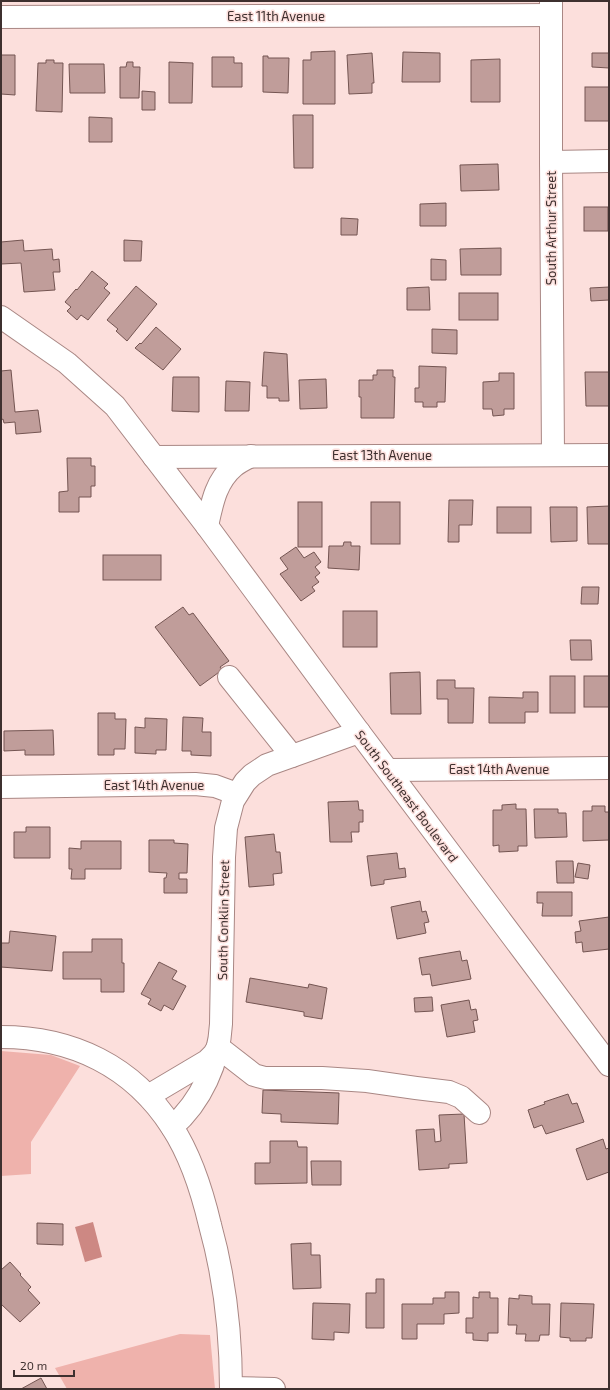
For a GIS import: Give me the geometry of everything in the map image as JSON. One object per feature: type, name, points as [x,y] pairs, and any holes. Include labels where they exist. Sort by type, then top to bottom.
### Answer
[{"type":"street","name":"East 11th Avenue","points":[[1,17],[551,8]]},
{"type":"street","name":"South Arthur Street","points":[[551,8],[553,454]]},
{"type":"street","points":[[551,162],[609,161]]},
{"type":"street","name":"South Southeast Boulevard","points":[[1,317],[67,363],[116,406],[609,1065]]},
{"type":"street","name":"East 13th Avenue","points":[[154,457],[553,454],[609,455]]},
{"type":"street","points":[[207,526],[213,498],[222,479],[234,465],[251,456]]},
{"type":"street","points":[[229,677],[292,756]]},
{"type":"street","points":[[236,794],[245,782],[267,765],[359,732]]},
{"type":"street","name":"East 14th Avenue","points":[[389,770],[609,768]]},
{"type":"street","name":"East 14th Avenue","points":[[1,787],[195,784],[216,786],[236,794]]},
{"type":"street","name":"South Conklin Street","points":[[172,1127],[186,1115],[204,1086],[218,1048],[221,1024],[225,842],[228,818],[236,794]]},
{"type":"street","points":[[1,1036],[49,1041],[81,1050],[102,1060],[124,1075],[148,1096],[172,1127],[197,1179],[216,1248],[228,1317],[231,1347],[231,1389],[274,1389]]},
{"type":"street","points":[[148,1096],[207,1061],[218,1048],[254,1075],[260,1077],[322,1078],[367,1081],[449,1092],[461,1097],[479,1113]]},
{"type":"shaded area","points":[[1,1051],[51,1055],[80,1066],[31,1142],[31,1174],[1,1176]]},
{"type":"shaded area","points":[[93,1222],[102,1257],[85,1262],[75,1227]]},
{"type":"shaded area","points":[[180,1334],[210,1335],[215,1389],[67,1389],[55,1368]]},
{"type":"building","points":[[335,51],[335,104],[303,104],[303,60],[311,60],[311,52]]},
{"type":"building","points":[[403,52],[440,53],[440,82],[402,82]]},
{"type":"building","points":[[372,53],[374,83],[372,83],[372,93],[349,94],[347,55]]},
{"type":"building","points":[[592,53],[609,53],[609,68],[592,67]]},
{"type":"building","points":[[1,55],[15,55],[15,95],[1,94]]},
{"type":"building","points":[[263,56],[268,56],[268,58],[289,58],[288,93],[263,92]]},
{"type":"building","points":[[212,57],[234,57],[234,63],[242,63],[242,87],[212,87]]},
{"type":"building","points":[[500,59],[500,102],[471,102],[471,60]]},
{"type":"building","points":[[46,60],[54,60],[54,63],[63,63],[62,112],[36,111],[38,63],[46,63]]},
{"type":"building","points":[[127,62],[133,62],[133,67],[140,67],[139,98],[120,98],[120,67],[126,67]]},
{"type":"building","points":[[169,62],[193,63],[192,103],[169,103]]},
{"type":"building","points":[[69,64],[104,64],[105,93],[70,93]]},
{"type":"building","points":[[585,87],[609,87],[609,121],[585,121]]},
{"type":"building","points":[[142,91],[155,92],[155,110],[142,110]]},
{"type":"building","points":[[293,115],[313,115],[313,168],[294,168]]},
{"type":"building","points":[[89,117],[112,118],[112,142],[89,142]]},
{"type":"building","points":[[498,164],[499,190],[461,191],[460,165]]},
{"type":"building","points":[[446,203],[446,226],[420,226],[420,204]]},
{"type":"building","points":[[584,207],[608,207],[608,231],[584,231]]},
{"type":"building","points":[[341,218],[358,219],[357,235],[341,235]]},
{"type":"building","points":[[23,240],[24,251],[52,249],[53,260],[59,259],[60,272],[53,272],[55,290],[24,292],[21,263],[1,264],[1,242]]},
{"type":"building","points":[[124,240],[142,241],[141,261],[124,261]]},
{"type":"building","points":[[501,248],[501,275],[461,275],[460,249]]},
{"type":"building","points":[[431,259],[446,260],[446,280],[431,280]]},
{"type":"building","points":[[92,271],[108,284],[104,288],[110,293],[88,320],[81,315],[77,320],[67,311],[71,307],[65,302]]},
{"type":"building","points":[[136,286],[157,304],[127,341],[116,331],[118,329],[107,320]]},
{"type":"building","points":[[429,287],[430,310],[407,310],[407,288]]},
{"type":"building","points":[[609,287],[609,300],[591,301],[590,288]]},
{"type":"building","points":[[459,293],[498,293],[498,320],[459,320]]},
{"type":"building","points":[[156,327],[181,349],[163,370],[135,348],[140,343],[141,344]]},
{"type":"building","points":[[432,329],[457,330],[457,354],[432,353]]},
{"type":"building","points":[[264,352],[287,354],[289,401],[279,401],[279,398],[267,398],[267,386],[262,386]]},
{"type":"building","points":[[419,366],[446,367],[445,402],[437,402],[437,407],[423,407],[423,402],[415,402],[415,388],[419,388]]},
{"type":"building","points":[[11,370],[15,412],[38,410],[41,432],[16,434],[15,422],[4,423],[3,419],[1,420],[1,371]]},
{"type":"building","points":[[377,370],[393,370],[393,377],[395,377],[394,418],[361,418],[359,380],[373,380],[373,375],[377,375]]},
{"type":"building","points":[[585,372],[609,372],[609,406],[586,406]]},
{"type":"building","points":[[499,373],[514,373],[514,409],[504,409],[504,415],[493,416],[492,409],[483,409],[483,382],[499,381]]},
{"type":"building","points":[[173,377],[199,377],[199,412],[172,411]]},
{"type":"building","points":[[326,379],[327,408],[300,409],[299,380]]},
{"type":"building","points":[[226,381],[250,382],[249,411],[225,411]]},
{"type":"building","points":[[67,458],[91,458],[91,466],[95,466],[95,486],[91,486],[91,497],[79,497],[79,512],[59,512],[59,492],[68,491]]},
{"type":"building","points":[[449,500],[473,500],[472,525],[459,525],[459,542],[448,542]]},
{"type":"building","points":[[298,502],[322,502],[322,547],[298,547]]},
{"type":"building","points":[[371,502],[400,502],[400,544],[371,544]]},
{"type":"building","points":[[609,506],[609,544],[588,544],[587,507]]},
{"type":"building","points":[[497,507],[531,507],[531,533],[497,533]]},
{"type":"building","points":[[550,507],[577,507],[577,541],[551,542]]},
{"type":"building","points":[[344,542],[351,542],[351,546],[360,546],[359,570],[328,568],[329,546],[343,546]]},
{"type":"building","points":[[296,547],[304,558],[314,552],[321,562],[315,567],[320,573],[315,577],[319,582],[312,587],[315,591],[301,601],[280,574],[288,569],[280,558]]},
{"type":"building","points":[[103,555],[161,555],[161,580],[103,580]]},
{"type":"building","points":[[582,587],[599,587],[598,604],[581,604]]},
{"type":"building","points":[[183,607],[189,615],[193,613],[229,661],[220,667],[222,670],[200,686],[155,627]]},
{"type":"building","points":[[343,611],[377,611],[377,647],[343,647]]},
{"type":"building","points":[[570,640],[591,640],[592,660],[571,660]]},
{"type":"building","points":[[420,672],[421,714],[391,714],[390,673]]},
{"type":"building","points":[[550,676],[575,676],[575,713],[550,713]]},
{"type":"building","points":[[584,676],[609,676],[609,707],[584,707]]},
{"type":"building","points":[[437,680],[455,680],[455,688],[474,688],[473,723],[448,723],[448,699],[437,699]]},
{"type":"building","points":[[523,692],[538,692],[538,712],[525,712],[525,723],[489,723],[489,697],[523,698]]},
{"type":"building","points":[[98,713],[115,713],[115,719],[126,719],[125,749],[114,749],[114,755],[98,755]]},
{"type":"building","points":[[183,717],[203,718],[202,732],[211,732],[211,756],[191,755],[191,751],[182,751]]},
{"type":"building","points":[[145,718],[167,719],[166,750],[156,750],[156,754],[135,753],[135,727],[145,728]]},
{"type":"building","points":[[53,730],[54,755],[25,755],[25,750],[4,751],[4,731]]},
{"type":"building","points":[[358,801],[359,810],[363,810],[363,822],[359,822],[359,832],[351,832],[352,842],[330,842],[328,802]]},
{"type":"building","points":[[516,804],[516,809],[526,809],[527,846],[518,846],[518,851],[499,852],[499,845],[493,846],[493,810],[502,810],[502,805]]},
{"type":"building","points":[[592,806],[605,806],[605,812],[609,812],[609,840],[583,841],[583,811],[592,811]]},
{"type":"building","points":[[534,809],[558,809],[558,813],[566,813],[567,837],[535,838]]},
{"type":"building","points":[[26,827],[50,827],[50,858],[14,858],[14,832],[26,832]]},
{"type":"building","points":[[274,834],[276,852],[280,852],[282,873],[273,874],[274,885],[249,887],[245,837]]},
{"type":"building","points":[[149,840],[174,840],[174,843],[188,844],[187,873],[179,873],[179,879],[187,879],[187,893],[164,893],[164,878],[166,878],[167,873],[149,872]]},
{"type":"building","points":[[81,841],[121,841],[121,869],[85,869],[85,879],[71,879],[72,869],[69,869],[69,848],[81,849]]},
{"type":"building","points":[[397,853],[399,869],[405,868],[406,877],[384,880],[384,884],[371,886],[367,856]]},
{"type":"building","points":[[556,861],[573,861],[574,883],[557,883]]},
{"type":"building","points":[[578,863],[590,865],[588,879],[575,877]]},
{"type":"building","points":[[537,892],[572,892],[572,916],[542,916],[543,903],[537,903]]},
{"type":"building","points":[[420,901],[422,912],[426,911],[429,922],[424,923],[426,933],[397,939],[391,907]]},
{"type":"building","points":[[609,917],[609,949],[583,952],[582,942],[576,943],[575,932],[581,931],[579,921]]},
{"type":"building","points":[[10,931],[56,936],[52,971],[1,967],[1,943],[9,943]]},
{"type":"building","points":[[92,939],[122,939],[124,992],[101,992],[101,979],[63,979],[63,952],[92,952]]},
{"type":"building","points":[[460,951],[462,961],[467,960],[471,979],[432,986],[430,974],[422,975],[419,958]]},
{"type":"building","points":[[159,962],[177,971],[172,979],[186,986],[173,1010],[164,1005],[161,1011],[148,1004],[151,999],[141,994]]},
{"type":"building","points":[[250,978],[308,988],[309,984],[327,988],[322,1019],[304,1016],[304,1012],[246,1002]]},
{"type":"building","points":[[432,997],[433,1011],[415,1012],[414,998]]},
{"type":"building","points":[[469,1000],[471,1010],[476,1009],[478,1020],[473,1021],[475,1032],[447,1037],[441,1005]]},
{"type":"building","points":[[263,1090],[339,1093],[338,1124],[281,1122],[281,1114],[262,1113]]},
{"type":"building","points":[[568,1094],[572,1104],[577,1103],[584,1122],[546,1134],[542,1125],[534,1128],[528,1110],[545,1104],[544,1102]]},
{"type":"building","points":[[464,1114],[467,1163],[449,1164],[449,1168],[419,1170],[416,1130],[434,1129],[435,1142],[441,1141],[439,1115]]},
{"type":"building","points":[[603,1139],[606,1149],[609,1148],[609,1172],[587,1180],[576,1149]]},
{"type":"building","points":[[270,1141],[297,1141],[298,1147],[307,1147],[307,1183],[255,1184],[255,1163],[270,1163]]},
{"type":"building","points":[[311,1161],[341,1161],[341,1185],[312,1185]]},
{"type":"building","points":[[37,1223],[63,1224],[63,1245],[37,1244]]},
{"type":"building","points":[[311,1243],[311,1255],[320,1255],[321,1288],[293,1289],[291,1244]]},
{"type":"building","points":[[10,1262],[31,1287],[28,1290],[40,1303],[20,1322],[1,1304],[1,1270]]},
{"type":"building","points":[[376,1279],[384,1279],[384,1328],[366,1328],[366,1293],[376,1293]]},
{"type":"building","points":[[445,1292],[459,1292],[459,1313],[444,1314],[444,1324],[417,1324],[417,1339],[402,1339],[402,1304],[433,1304],[433,1298],[445,1298]]},
{"type":"building","points":[[479,1292],[490,1292],[490,1298],[498,1298],[498,1333],[488,1333],[488,1341],[473,1340],[473,1333],[466,1333],[466,1318],[473,1318],[473,1297],[479,1298]]},
{"type":"building","points":[[519,1295],[532,1296],[532,1304],[550,1304],[549,1335],[540,1335],[539,1341],[525,1341],[526,1334],[516,1334],[517,1325],[508,1325],[509,1298],[519,1299]]},
{"type":"building","points":[[313,1303],[350,1304],[349,1333],[334,1332],[334,1340],[312,1339]]},
{"type":"building","points":[[561,1303],[594,1304],[592,1338],[586,1338],[586,1341],[570,1341],[570,1338],[560,1337]]},
{"type":"building","points":[[41,1378],[47,1389],[21,1389]]}]
